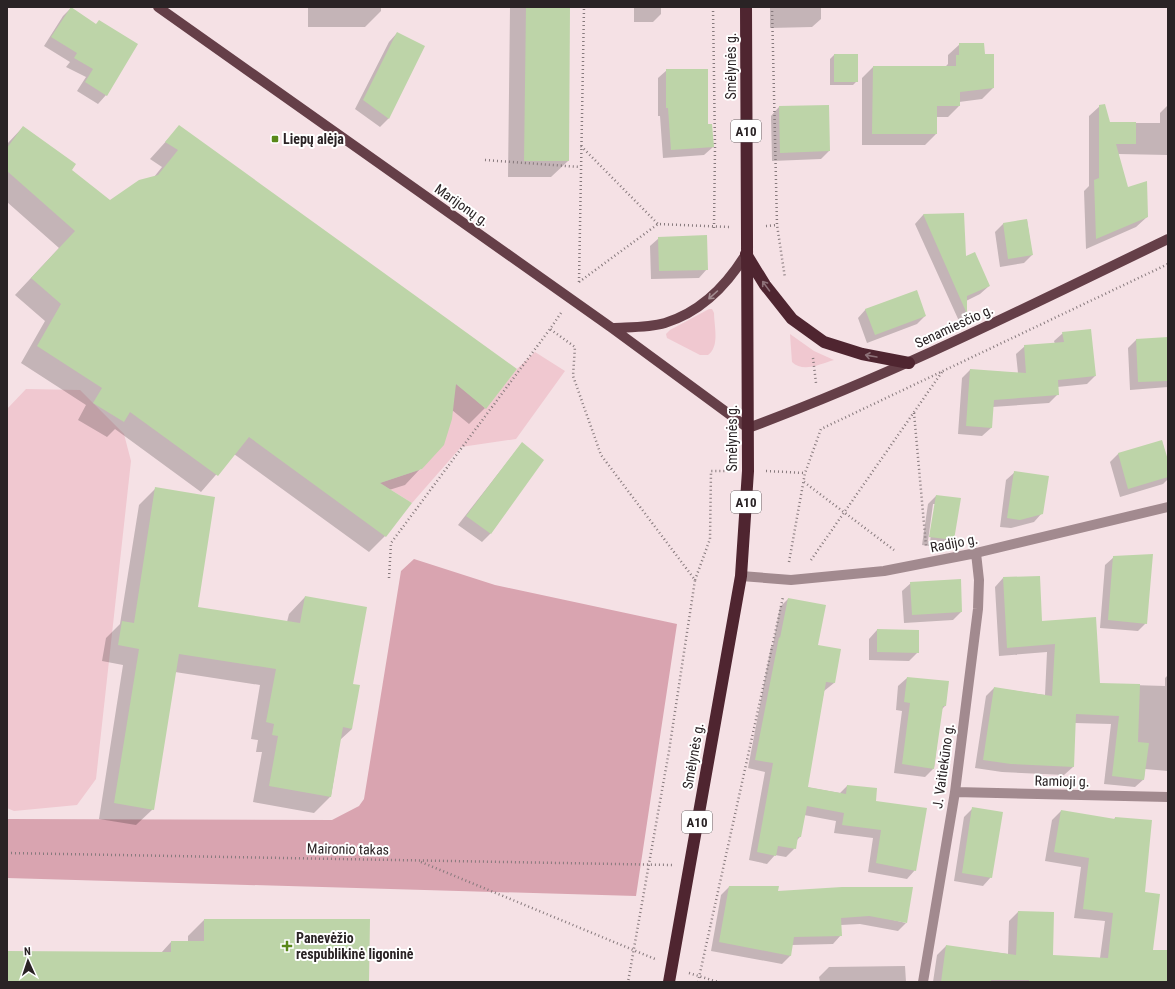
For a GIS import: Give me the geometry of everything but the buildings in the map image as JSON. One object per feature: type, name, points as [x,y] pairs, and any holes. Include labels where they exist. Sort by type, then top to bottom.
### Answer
[{"type":"highway","name":"Smėlynės g.","points":[[669,982],[688,865],[741,576],[748,471],[746,7]]},
{"type":"highway","points":[[746,254],[765,285],[792,319],[824,342],[862,354],[909,363]]},
{"type":"main road","name":"Marijonų g.","points":[[158,7],[695,387],[748,428]]},
{"type":"main road","name":"Senamiesčio g.","points":[[748,428],[818,402],[909,363],[1168,239]]},
{"type":"main road","points":[[612,328],[646,326],[665,323],[684,315],[710,298],[721,288],[732,277],[746,254]]},
{"type":"street","name":"Radijo g.","points":[[741,576],[797,580],[884,570],[976,553],[1168,507]]},
{"type":"street","name":"J. Vaitiekūno g.","points":[[923,982],[955,792],[978,609],[979,580],[976,553]]},
{"type":"street","name":"Ramioji g.","points":[[955,792],[1168,797]]},
{"type":"path","points":[[584,7],[580,146],[579,282],[658,224],[714,228],[777,225]]},
{"type":"path","points":[[713,7],[715,147],[714,228]]},
{"type":"path","points":[[772,7],[777,225],[785,278],[789,285]]},
{"type":"path","points":[[580,146],[658,224]]},
{"type":"path","points":[[485,160],[580,167]]},
{"type":"path","points":[[389,578],[391,543],[550,329],[570,299]]},
{"type":"path","points":[[550,329],[575,347],[573,376],[601,455],[695,580],[669,751],[628,982]]},
{"type":"path","points":[[810,332],[821,429]]},
{"type":"path","points":[[797,580],[943,371]]},
{"type":"path","points":[[914,414],[928,562]]},
{"type":"path","points":[[804,482],[914,565]]},
{"type":"path","name":"Maironio takas","points":[[7,854],[688,865]]},
{"type":"path","points":[[419,861],[671,966],[718,982]]},
{"type":"shaded area","points":[[709,309],[712,309],[714,313],[716,336],[712,351],[708,355],[700,355],[667,338],[666,334],[670,330]]},
{"type":"shaded area","points":[[790,334],[814,351],[834,360],[812,367],[801,367],[796,365],[792,362]]},
{"type":"shaded area","points":[[535,352],[565,371],[516,439],[461,447],[412,503],[380,483],[422,469],[456,384],[486,408],[517,369]]},
{"type":"shaded area","points":[[26,389],[80,390],[124,434],[131,461],[96,779],[77,805],[14,811],[7,808],[7,409]]},
{"type":"shaded area","points":[[414,559],[495,585],[677,624],[636,896],[7,878],[7,819],[332,820],[359,806],[364,799],[401,571]]},
{"type":"place","name":"Liepų alėja","points":[[275,139]]},
{"type":"place","name":"Panevėžio respublikinė ligoninė","points":[[287,946]]}]
